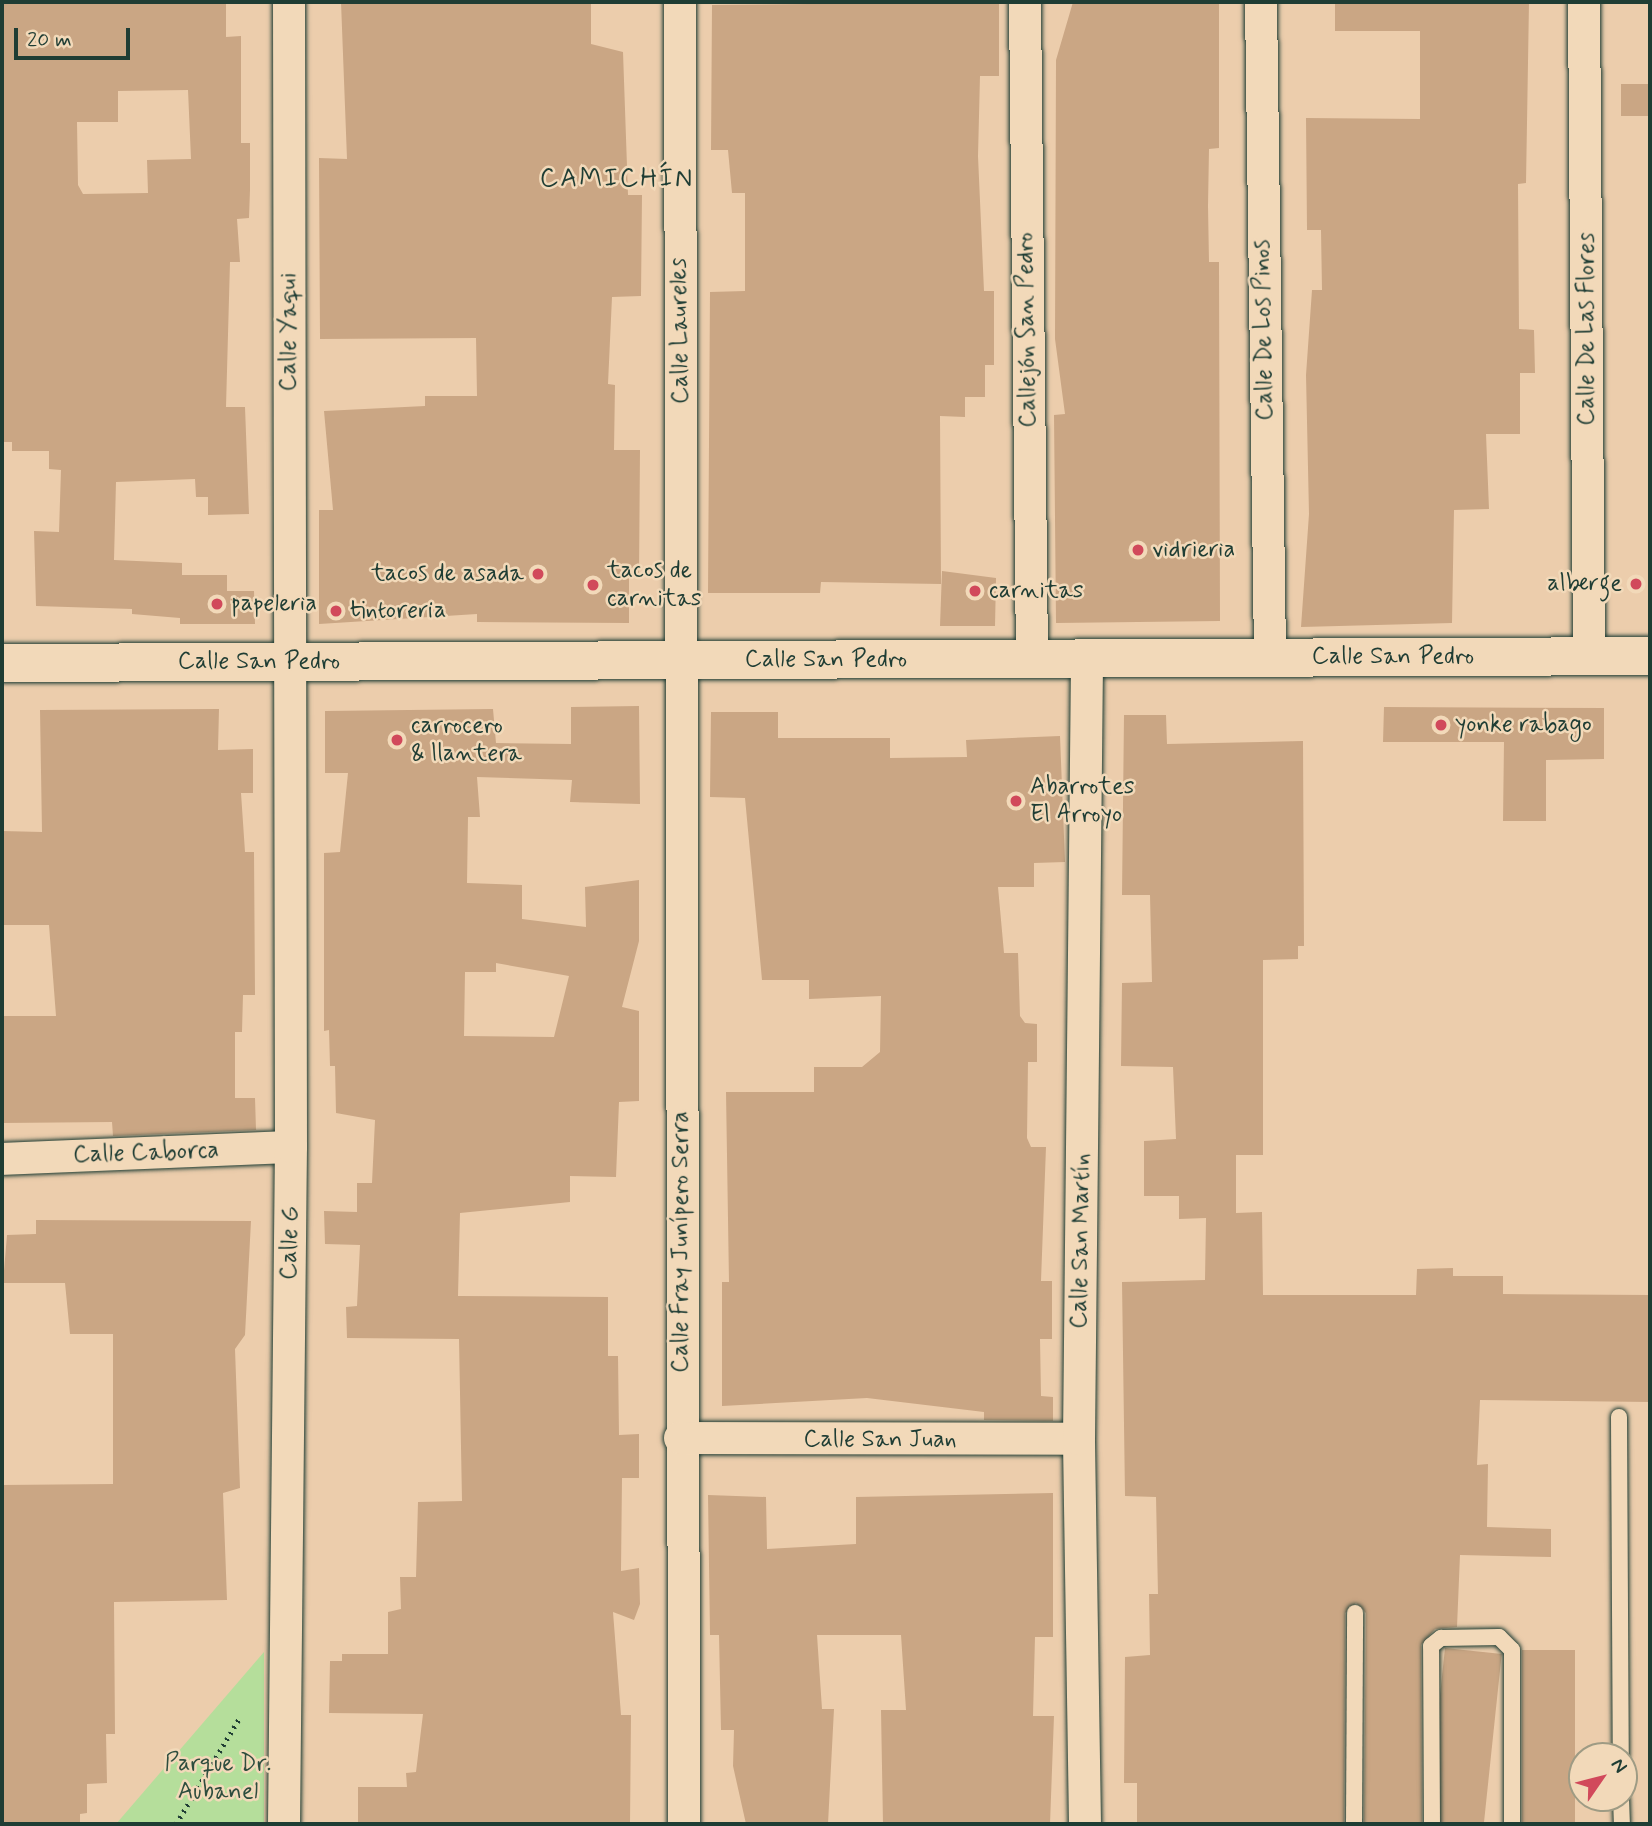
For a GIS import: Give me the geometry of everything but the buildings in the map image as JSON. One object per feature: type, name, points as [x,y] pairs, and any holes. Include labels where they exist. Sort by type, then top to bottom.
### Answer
[{"type":"street","name":"Calle Yaqui","points":[[289,2],[290,662]]},
{"type":"street","name":"Calle Laureles","points":[[680,2],[684,660]]},
{"type":"street","name":"Callejón San Pedro","points":[[1025,2],[1032,659]]},
{"type":"street","name":"Calle De Los Pinos","points":[[1261,2],[1270,657]]},
{"type":"street","name":"Calle De Las Flores","points":[[1584,2],[1589,656]]},
{"type":"street","name":"Calle San Pedro","points":[[2,663],[1650,656]]},
{"type":"street","name":"Calle San Martín","points":[[1085,1824],[1079,1439],[1087,658]]},
{"type":"street","name":"Calle Fray Junípero Serra","points":[[684,660],[680,1438],[684,1824]]},
{"type":"street","name":"Calle G","points":[[284,1824],[291,1147],[290,662]]},
{"type":"street","name":"Calle Caborca","points":[[2,1159],[291,1147]]},
{"type":"street","name":"Calle San Juan","points":[[680,1438],[1079,1439]]},
{"type":"lane","points":[[1619,1417],[1621,1742]]},
{"type":"lane","points":[[1354,1824],[1355,1613]]},
{"type":"lane","points":[[1433,1824],[1431,1646],[1441,1637],[1499,1637],[1512,1650],[1512,1824]]},
{"type":"path","points":[[176,1824],[240,1717]]},
{"type":"green space","name":"Parque Dr. Aubanel","points":[[264,1652],[264,1824],[116,1824]]},
{"type":"place","name":"vidrieria","points":[[1138,550]]},
{"type":"place","name":"tacos de asada","points":[[538,574]]},
{"type":"place","name":"alberge","points":[[1636,584]]},
{"type":"place","name":"tacos de carnitas","points":[[593,585]]},
{"type":"place","name":"carnitas","points":[[975,591]]},
{"type":"place","name":"papeleria","points":[[217,604]]},
{"type":"place","name":"tintoreria","points":[[336,611]]},
{"type":"place","name":"yonke rabago","points":[[1441,725]]},
{"type":"place","name":"carrocero & llantera","points":[[397,740]]},
{"type":"place","name":"Abarrotes El Arroyo","points":[[1016,801]]},
{"type":"district","name":"CAMICHÍN","points":[[617,180]]}]
